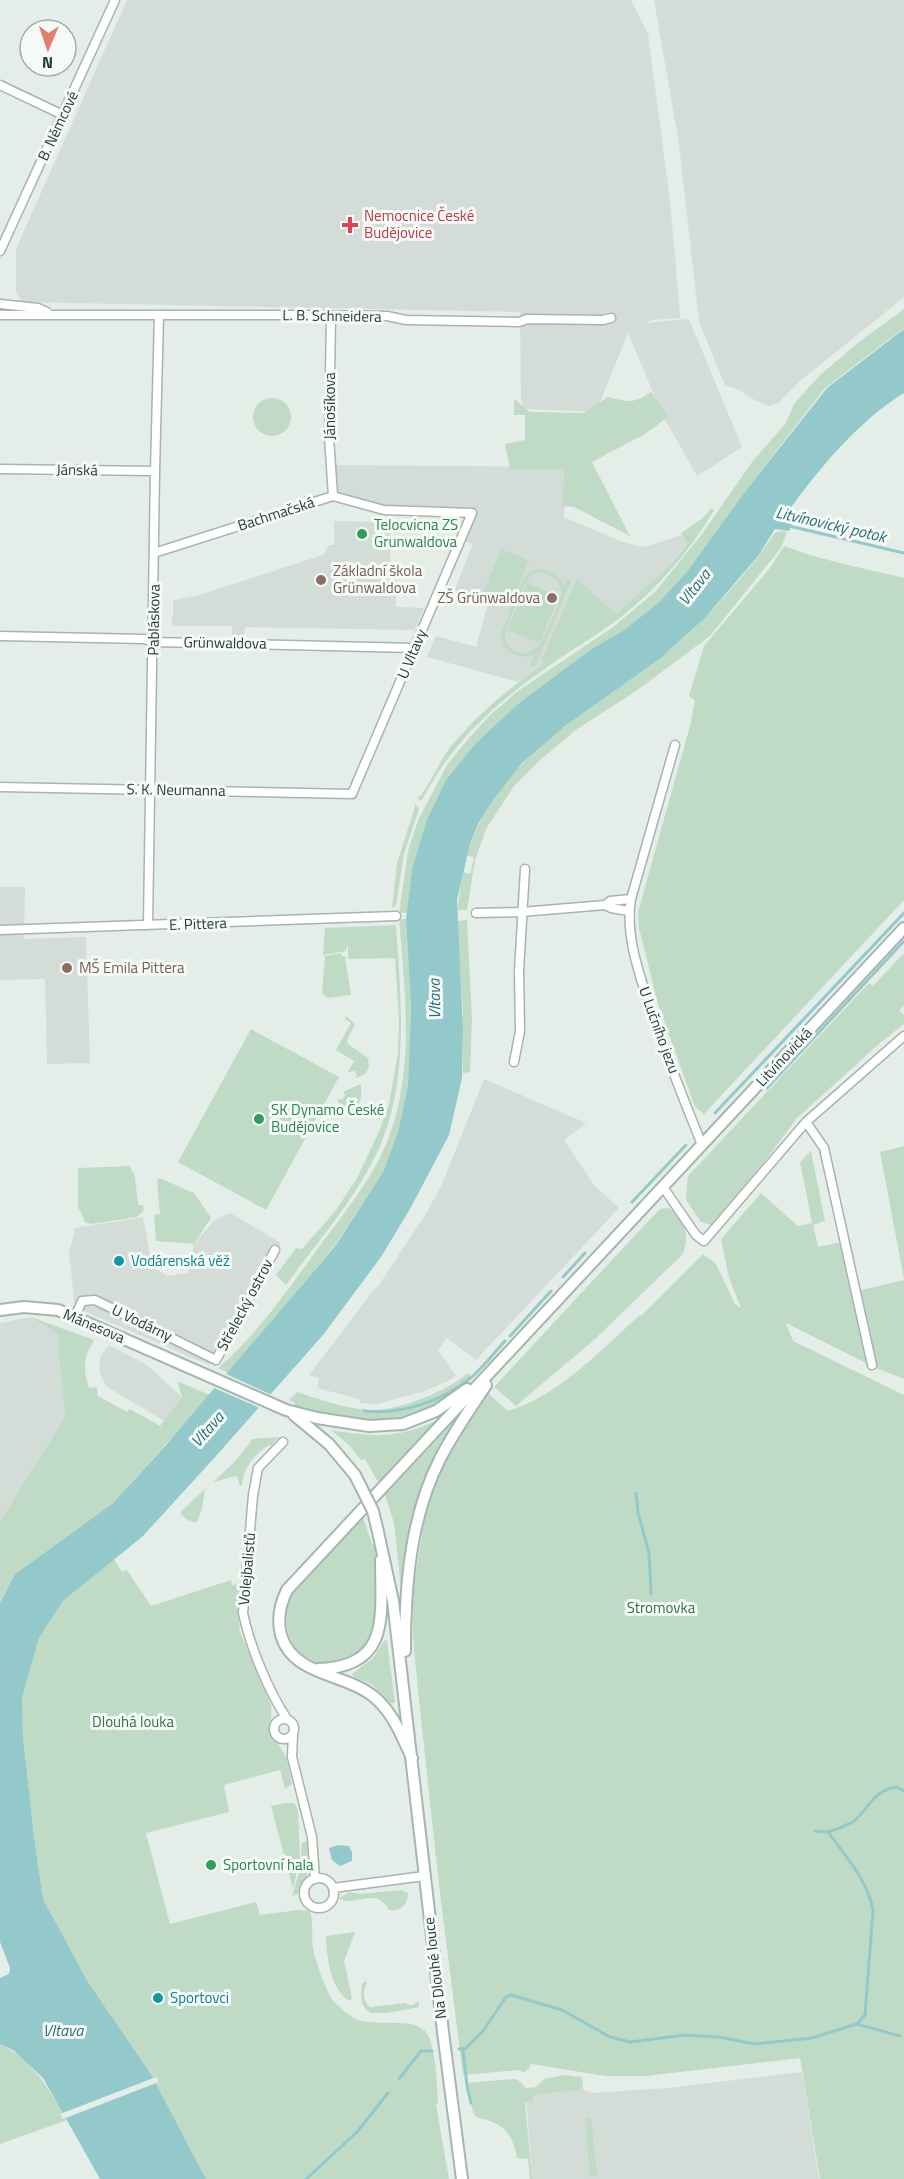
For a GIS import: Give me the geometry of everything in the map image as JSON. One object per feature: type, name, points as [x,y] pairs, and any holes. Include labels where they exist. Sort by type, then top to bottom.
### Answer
[{"type":"main road","name":"Litvínovická","points":[[500,1362],[904,928]]},
{"type":"main road","name":"Mánesova","points":[[0,1310],[40,1308],[58,1310],[283,1409]]},
{"type":"main road","points":[[283,1409],[317,1418],[369,1426],[403,1424],[428,1415],[456,1398],[500,1362]]},
{"type":"main road","points":[[412,1758],[389,1712],[383,1705],[363,1689],[314,1669],[295,1658],[282,1639],[280,1610],[287,1590],[500,1362]]},
{"type":"main road","points":[[406,1706],[406,1593],[409,1561],[419,1518],[438,1462],[500,1362]]},
{"type":"main road","points":[[283,1409],[305,1423],[329,1444],[356,1475],[373,1511],[393,1601],[406,1706]]},
{"type":"main road","points":[[314,1669],[336,1669],[350,1665],[368,1652],[375,1641],[380,1616],[381,1545]]},
{"type":"main road","name":"Na Dlouhé louce","points":[[406,1706],[424,1876],[462,2179]]},
{"type":"street","name":"B. Němcové","points":[[0,250],[115,0]]},
{"type":"street","points":[[0,85],[63,115]]},
{"type":"street","name":"L. B. Schneidera","points":[[0,304],[38,308],[51,313]]},
{"type":"street","name":"L. B. Schneidera","points":[[0,315],[51,313],[331,315],[387,316],[406,320],[519,322],[527,319],[603,320],[611,318]]},
{"type":"street","name":"Pabláskova","points":[[148,925],[159,315]]},
{"type":"street","name":"Jánošíkova","points":[[331,315],[329,437],[333,496]]},
{"type":"street","name":"Jánská","points":[[0,469],[155,471]]},
{"type":"street","name":"Bachmačská","points":[[154,553],[333,496],[384,510],[472,513]]},
{"type":"street","name":"U Vltavy","points":[[352,794],[472,513]]},
{"type":"street","name":"Grünwaldova","points":[[0,636],[414,648]]},
{"type":"street","name":"U Lučního jezu","points":[[675,745],[631,899],[630,933],[639,974],[661,1041],[702,1145]]},
{"type":"street","name":"S. K. Neumanna","points":[[0,787],[151,788],[352,794]]},
{"type":"street","points":[[514,1062],[520,1032],[519,971],[525,869]]},
{"type":"street","points":[[605,905],[610,901],[631,899]]},
{"type":"street","points":[[476,913],[605,905],[617,910],[629,911]]},
{"type":"street","name":"E. Pittera","points":[[0,930],[396,916]]},
{"type":"street","points":[[663,1187],[696,1235],[704,1241],[806,1122],[904,1036]]},
{"type":"street","points":[[806,1122],[824,1148],[872,1365]]},
{"type":"street","name":"Střelecký ostrov","points":[[216,1360],[274,1250]]},
{"type":"street","name":"U Vodárny","points":[[75,1317],[82,1301],[95,1300],[216,1360]]},
{"type":"street","name":"Volejbalistů","points":[[283,1442],[258,1468],[243,1600],[246,1627],[275,1701],[294,1727],[292,1757],[312,1837],[315,1879]]},
{"type":"street","name":"Volejbalistů","points":[[275,1701],[274,1732],[292,1757]]},
{"type":"street","points":[[275,1723],[280,1719],[287,1719]]},
{"type":"street","points":[[281,1739],[288,1738],[292,1734]]},
{"type":"street","points":[[333,1888],[424,1876]]},
{"type":"street","points":[[315,1879],[324,1879],[333,1888],[334,1896],[330,1903],[323,1907],[314,1907],[307,1902],[304,1893],[307,1884],[315,1879]]},
{"type":"shaded area","name":"Nemocnice České Budějovice","points":[[127,0],[631,0],[648,34],[670,201],[680,314],[680,318],[652,320],[646,323],[689,319],[742,447],[697,476],[663,416],[628,333],[596,412],[523,409],[520,312],[22,302],[16,291],[16,249]]},
{"type":"shaded area","points":[[654,0],[904,0],[904,297],[800,381],[778,403],[768,406],[725,385],[699,322],[679,144]]},
{"type":"shaded area","points":[[331,465],[566,467],[564,517],[625,543],[646,547],[681,535],[687,543],[671,564],[611,619],[518,682],[427,657],[436,636],[476,647],[488,603],[453,594],[473,544],[462,540],[472,513],[384,510],[333,496]]},
{"type":"shaded area","name":"Základní škola Grünwaldova","points":[[334,521],[390,522],[390,566],[397,566],[396,607],[424,608],[415,630],[245,627],[244,635],[232,635],[232,626],[173,626],[171,617],[173,617],[173,600],[196,596],[323,555],[329,545],[334,545]]},
{"type":"shaded area","points":[[0,887],[25,887],[24,939],[86,937],[90,1063],[47,1064],[45,979],[0,980]]},
{"type":"shaded area","points":[[484,1079],[586,1123],[564,1140],[594,1185],[619,1208],[476,1360],[447,1338],[438,1350],[456,1376],[446,1382],[425,1391],[377,1404],[360,1403],[359,1399],[317,1388],[319,1378],[309,1375],[379,1285],[427,1212],[442,1184]]},
{"type":"shaded area","points":[[230,1213],[281,1243],[239,1325],[209,1365],[75,1307],[69,1253],[75,1228],[143,1217],[152,1266],[167,1276],[188,1273],[194,1244],[215,1220]]},
{"type":"shaded area","points":[[31,1317],[57,1334],[65,1417],[0,1521],[0,1323]]},
{"type":"shaded area","points":[[109,1345],[147,1365],[182,1397],[164,1421],[106,1386],[100,1374],[99,1365],[101,1356]]},
{"type":"shaded area","points":[[802,2072],[819,2179],[532,2179],[526,2094],[582,2089],[592,2093],[668,2088]]},
{"type":"green space","points":[[904,309],[904,328],[825,388],[686,573],[658,603],[624,630],[590,650],[519,703],[477,742],[412,869],[407,913],[399,913],[408,851],[418,820],[447,765],[469,738],[489,716],[518,691],[613,627],[655,592],[702,534],[752,462],[786,423],[794,404],[819,376],[859,342]]},
{"type":"green space","points":[[651,392],[668,417],[645,434],[592,462],[630,536],[574,507],[563,506],[564,470],[510,469],[505,444],[525,440],[525,415],[514,415],[514,399],[530,412],[584,413],[608,397],[631,401],[640,399]]},
{"type":"green space","points":[[272,398],[286,403],[291,417],[286,431],[272,436],[258,431],[253,417],[258,403]]},
{"type":"green space","points":[[711,508],[714,510],[695,539],[651,591],[617,621],[533,677],[496,707],[448,758],[422,800],[417,799],[425,790],[449,749],[471,724],[506,692],[545,663],[541,661],[577,579],[616,614],[671,564],[687,544],[681,533],[703,518]]},
{"type":"green space","points":[[776,532],[787,532],[781,548],[710,636],[636,691],[577,729],[514,786],[486,829],[475,860],[467,910],[457,910],[463,872],[470,874],[474,857],[467,856],[478,826],[511,775],[533,753],[581,714],[676,645],[728,592]]},
{"type":"green space","points":[[784,546],[829,560],[904,578],[904,900],[704,1114],[695,1107],[658,1004],[639,928],[638,912],[690,726],[695,700],[689,696],[704,646],[770,568]]},
{"type":"green space","points":[[501,549],[529,560],[511,603],[483,593]]},
{"type":"green space","points":[[537,569],[546,570],[553,572],[564,585],[567,579],[571,581],[535,667],[530,665],[534,655],[515,655],[506,648],[502,637],[502,630],[523,580]],"holes":[[[542,573],[555,578],[560,586],[561,596],[540,643],[533,650],[525,653],[517,652],[508,645],[505,638],[507,626],[529,578]]]},
{"type":"green space","points":[[527,583],[559,597],[539,643],[507,630]]},
{"type":"green space","points":[[414,803],[419,809],[404,854],[396,905],[392,908],[397,863],[415,807]]},
{"type":"green space","points":[[399,919],[406,919],[411,1007],[408,1085],[398,1132],[383,1172],[336,1244],[228,1373],[218,1368],[256,1330],[290,1287],[373,1171],[388,1139],[402,1086],[405,1058],[405,1002]]},
{"type":"green space","points":[[467,920],[472,1019],[470,1072],[463,1073],[463,1011],[457,921]]},
{"type":"green space","points":[[396,925],[401,1036],[396,1091],[390,1118],[381,1144],[362,1181],[338,1217],[286,1285],[276,1275],[296,1248],[302,1249],[336,1210],[357,1178],[378,1134],[389,1104],[398,1052],[399,1019],[395,958],[348,959],[348,944],[346,951],[323,955],[325,928]]},
{"type":"green space","points":[[341,953],[345,956],[351,995],[327,998],[322,993],[325,956]]},
{"type":"green space","points":[[904,953],[904,1005],[899,1011],[904,1015],[904,1024],[797,1118],[762,1165],[711,1225],[701,1222],[686,1200],[688,1176],[869,983],[873,986]]},
{"type":"green space","points":[[346,1016],[355,1024],[347,1040],[348,1044],[368,1058],[369,1068],[365,1074],[354,1079],[357,1076],[355,1071],[348,1072],[354,1061],[336,1050],[351,1023],[345,1019]]},
{"type":"green space","name":"SK Dynamo České Budějovice","points":[[251,1029],[339,1077],[266,1210],[178,1162]]},
{"type":"green space","points":[[361,1084],[361,1097],[357,1110],[354,1111],[338,1102],[345,1095],[343,1092]]},
{"type":"green space","points":[[904,1146],[904,1279],[880,1152]]},
{"type":"green space","name":"Stromovka","points":[[811,1151],[825,1221],[813,1225],[818,1247],[842,1242],[853,1292],[904,1280],[904,1379],[876,1368],[786,1323],[793,1341],[904,1395],[904,2179],[820,2179],[800,2058],[646,2076],[605,2076],[531,2064],[529,2069],[525,2070],[526,2073],[518,2070],[463,2075],[439,1885],[413,1638],[413,1589],[425,1519],[434,1485],[446,1457],[474,1411],[488,1393],[508,1411],[526,1404],[562,1383],[641,1316],[703,1254],[716,1264],[735,1304],[741,1308],[729,1278],[721,1239],[761,1193],[798,1226],[812,1223],[800,1162]]},
{"type":"green space","points":[[130,1166],[135,1177],[138,1205],[143,1205],[144,1210],[137,1217],[91,1224],[85,1222],[78,1207],[78,1168]]},
{"type":"green space","points":[[159,1178],[194,1193],[211,1218],[194,1244],[156,1241],[154,1215],[160,1214],[157,1181]]},
{"type":"green space","points":[[668,1208],[679,1216],[685,1228],[686,1241],[683,1254],[595,1339],[516,1406],[494,1387],[660,1209]]},
{"type":"green space","points":[[31,1317],[94,1340],[85,1363],[89,1388],[97,1387],[98,1396],[127,1412],[130,1409],[160,1426],[182,1397],[177,1381],[210,1395],[112,1504],[15,1574],[0,1603],[0,1521],[65,1417],[57,1334]]},
{"type":"green space","points":[[468,1373],[472,1377],[441,1402],[411,1416],[395,1420],[359,1421],[327,1415],[299,1407],[289,1400],[297,1392],[351,1407],[380,1410],[421,1399],[448,1387]]},
{"type":"green space","points":[[461,1414],[442,1444],[402,1597],[394,1523],[385,1495]]},
{"type":"green space","points":[[439,1419],[379,1484],[365,1459],[361,1460],[350,1446],[331,1430],[386,1435],[412,1430]]},
{"type":"green space","points":[[279,1437],[271,1446],[269,1445],[254,1457],[245,1472],[242,1485],[240,1486],[237,1476],[222,1479],[208,1486],[228,1469],[252,1439]]},
{"type":"green space","points":[[207,1487],[201,1513],[196,1523],[186,1519],[180,1513]]},
{"type":"green space","points":[[363,1517],[372,1544],[375,1545],[377,1594],[374,1633],[371,1641],[356,1656],[339,1663],[322,1663],[306,1657],[294,1645],[287,1629],[287,1610],[296,1588]]},
{"type":"green space","name":"Dlouhá louka","points":[[114,1559],[122,1572],[127,1570],[151,1606],[231,1580],[232,1585],[239,1584],[240,1632],[271,1705],[272,1733],[287,1759],[292,1784],[285,1789],[280,1770],[224,1785],[229,1812],[146,1833],[170,1924],[256,1902],[260,1915],[299,1910],[310,1911],[314,1953],[324,1983],[335,2002],[351,2016],[362,2021],[405,2023],[422,2029],[428,2035],[437,2078],[438,2104],[436,2104],[449,2179],[206,2179],[151,2074],[88,1982],[43,1899],[23,1736],[22,1698],[39,1638],[63,1601]]},
{"type":"green space","points":[[387,1640],[395,1703],[391,1703],[371,1684],[352,1674],[373,1658]]},
{"type":"green space","points":[[294,1803],[298,1810],[300,1858],[293,1889],[271,1806]]},
{"type":"green space","points":[[307,1841],[306,1881],[299,1893],[292,1896],[300,1869],[302,1843]]},
{"type":"green space","points":[[401,1890],[408,1893],[407,1901],[400,1908],[393,1910],[389,1910],[378,1899],[345,1901],[339,1898],[350,1892],[360,1894]]},
{"type":"green space","points":[[355,1932],[344,1961],[352,1998],[350,2001],[338,1990],[334,1981],[327,1953],[326,1936]]},
{"type":"green space","points":[[365,1981],[367,1984],[364,1996],[370,2007],[407,2003],[407,2005],[414,2005],[419,2002],[419,2007],[387,2013],[371,2013],[364,2007],[362,2000],[362,1984]]},
{"type":"green space","points":[[0,2044],[22,2058],[39,2076],[67,2120],[0,2144]]},
{"type":"green space","points":[[565,2075],[582,2077],[583,2089],[533,2095],[533,2101],[525,2102],[532,2179],[530,2179],[528,2159],[517,2158],[514,2145],[505,2130],[474,2115],[465,2083],[513,2079],[518,2080],[526,2088],[536,2087],[544,2079]]},
{"type":"green space","points":[[591,2117],[597,2176],[590,2177],[585,2118]]},
{"type":"water","name":"Vltava","points":[[904,329],[904,393],[870,418],[824,465],[785,516],[795,518],[789,531],[775,529],[758,556],[705,618],[662,657],[565,726],[522,763],[493,800],[478,824],[470,844],[457,900],[463,1029],[462,1078],[449,1135],[410,1209],[381,1257],[323,1335],[143,1536],[63,1601],[39,1638],[22,1698],[23,1736],[43,1899],[88,1982],[151,2074],[206,2179],[100,2179],[43,2078],[13,2050],[0,2044],[0,1978],[9,1974],[10,1968],[0,1942],[0,1603],[15,1574],[112,1504],[166,1445],[336,1245],[383,1172],[398,1132],[408,1085],[411,1007],[406,919],[412,869],[427,820],[446,780],[477,742],[519,703],[590,650],[624,630],[658,603],[686,573],[744,493],[827,388]]},
{"type":"water","points":[[338,1845],[349,1846],[352,1861],[340,1866],[332,1860],[329,1848]]},
{"type":"pier","points":[[224,1373],[274,1396],[262,1409],[212,1387]]},
{"type":"pier","points":[[156,2077],[159,2082],[63,2119],[60,2114]]},
{"type":"waterway","name":"Litvínovický potok","points":[[789,526],[904,553]]},
{"type":"waterway","points":[[715,1113],[904,913]]},
{"type":"waterway","points":[[767,1088],[904,941]]},
{"type":"waterway","points":[[632,1202],[686,1145]]},
{"type":"waterway","points":[[563,1277],[585,1253]]},
{"type":"waterway","points":[[510,1336],[551,1291]]},
{"type":"waterway","points":[[364,1411],[379,1412],[408,1408],[449,1393],[473,1376],[505,1341]]},
{"type":"waterway","points":[[636,1493],[638,1513],[649,1553],[651,1594]]},
{"type":"waterway","points":[[858,2023],[865,2015],[873,1910],[861,1878],[828,1832],[854,1821],[882,1792],[897,1787],[904,1791]]},
{"type":"waterway","points":[[815,1831],[828,1832]]},
{"type":"waterway","points":[[459,2049],[466,2048],[483,2031],[506,1997],[511,1995],[562,2010],[610,2037],[630,2042],[685,2035],[718,2037],[755,2044],[812,2038],[856,2024],[900,2036]]},
{"type":"waterway","points":[[463,2049],[471,2103]]},
{"type":"waterway","points":[[399,2079],[421,2051],[432,2051]]},
{"type":"waterway","points":[[306,2179],[357,2132],[388,2093]]},
{"type":"place","name":"Nemocnice České Budějovice","points":[[350,225]]},
{"type":"place","name":"Telocvicna ZS Grunwaldova","points":[[362,534]]},
{"type":"place","name":"Základní škola Grünwaldova","points":[[321,580]]},
{"type":"place","name":"ZŠ Grünwaldova","points":[[552,598]]},
{"type":"place","name":"MŠ Emila Pittera","points":[[67,968]]},
{"type":"place","name":"SK Dynamo České Budějovice","points":[[259,1119]]},
{"type":"place","name":"Vodárenská věž","points":[[119,1261]]},
{"type":"place","name":"Sportovní hala","points":[[211,1865]]},
{"type":"place","name":"Sportovci","points":[[158,1998]]}]
